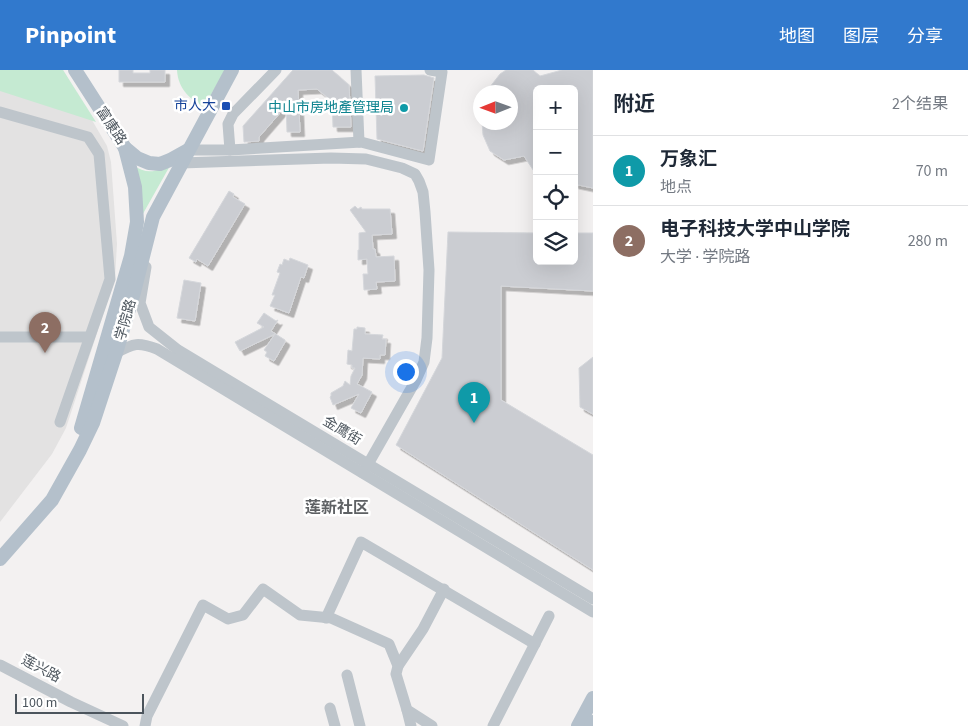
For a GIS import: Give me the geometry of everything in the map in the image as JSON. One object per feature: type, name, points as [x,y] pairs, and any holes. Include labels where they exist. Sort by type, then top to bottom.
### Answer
[{"type":"main road","name":"富康路","points":[[75,70],[125,148],[137,158],[149,163],[160,164],[188,150]]},
{"type":"main road","name":"学院路","points":[[0,559],[52,500],[64,482],[92,423],[116,353],[153,217],[232,70]]},
{"type":"main road","name":"学院路","points":[[0,549],[20,527],[52,485],[82,426],[131,256],[134,239],[136,222],[135,187],[125,148]]},
{"type":"main road","points":[[578,726],[593,698]]},
{"type":"main road","points":[[591,726],[593,722]]},
{"type":"street","points":[[230,150],[228,124],[233,114],[276,70]]},
{"type":"street","points":[[356,70],[358,142]]},
{"type":"street","points":[[188,150],[230,150],[358,142],[429,160],[442,72],[430,70]]},
{"type":"street","points":[[0,112],[88,136],[99,154],[110,279],[60,422]]},
{"type":"street","points":[[181,163],[331,158],[366,159],[402,168],[415,174],[419,180],[423,192],[429,270],[424,362],[416,380],[366,469]]},
{"type":"street","name":"金鹰街","points":[[146,246],[146,269],[140,303],[149,327],[178,350],[593,612]]},
{"type":"street","points":[[0,337],[90,337]]},
{"type":"street","name":"金鹰街","points":[[116,353],[131,344],[141,343],[157,349],[593,599]]},
{"type":"street","points":[[326,618],[361,542],[535,644]]},
{"type":"street","points":[[145,726],[147,716],[203,605],[228,619],[243,616],[263,589],[300,615],[331,618],[389,644],[398,666]]},
{"type":"street","points":[[411,726],[396,674],[398,666],[423,629],[444,589]]},
{"type":"street","points":[[493,726],[549,616]]},
{"type":"street","name":"莲兴路","points":[[0,664],[71,702],[123,726]]},
{"type":"street","points":[[347,675],[360,726]]},
{"type":"street","points":[[330,708],[335,726]]},
{"type":"street","points":[[407,710],[432,726]]},
{"type":"shaded area","points":[[0,70],[63,70],[107,146],[111,162],[117,244],[115,278],[66,428],[52,454],[0,522]]},
{"type":"green space","points":[[0,70],[63,70],[96,122],[0,91]]},
{"type":"green space","points":[[177,70],[225,70],[204,107],[182,88]]},
{"type":"green space","points":[[171,164],[140,219],[133,165],[143,170],[152,171]]},
{"type":"building","points":[[119,70],[133,70],[133,73],[150,73],[150,70],[165,70],[165,82],[119,82]]},
{"type":"building","points":[[293,70],[332,70],[349,85],[351,127],[333,127],[332,101],[317,89],[298,90],[300,132],[287,132],[286,106],[259,137],[259,141],[244,142],[243,126]]},
{"type":"building","points":[[506,70],[533,70],[540,76],[562,70],[593,70],[593,188],[578,185],[578,85],[533,85],[533,170],[524,156],[504,160],[490,151],[483,130],[518,130],[518,85],[491,85],[500,74]]},
{"type":"building","name":"中山市房地產管理局","points":[[424,75],[434,78],[423,151],[377,139],[375,76]]},
{"type":"building","points":[[229,191],[234,194],[233,197],[245,204],[208,266],[197,259],[196,262],[189,258]]},
{"type":"building","points":[[355,206],[358,209],[361,207],[362,209],[390,209],[392,234],[372,235],[373,249],[375,249],[376,257],[394,256],[395,281],[376,282],[377,289],[364,290],[363,274],[368,274],[367,259],[358,260],[358,250],[359,233],[366,232],[350,210]]},
{"type":"building","points":[[448,232],[533,233],[533,265],[578,265],[578,233],[593,233],[593,291],[501,286],[501,400],[593,455],[593,570],[396,445],[442,358]]},
{"type":"building","points":[[290,258],[308,265],[304,278],[301,277],[289,313],[270,306],[275,295],[272,295],[280,273],[277,272],[280,264],[282,265],[284,259],[289,261]]},
{"type":"building","points":[[184,280],[201,283],[195,321],[177,318]]},
{"type":"building","points":[[264,313],[276,321],[278,320],[271,331],[285,340],[274,361],[265,356],[267,352],[264,350],[275,334],[240,351],[235,342],[264,327],[257,323]]},
{"type":"building","points":[[357,327],[365,328],[365,334],[383,335],[382,339],[386,339],[385,355],[380,355],[380,359],[363,358],[362,375],[357,384],[372,392],[361,413],[351,408],[359,394],[333,405],[330,397],[331,393],[343,386],[345,381],[350,385],[351,376],[355,368],[347,364],[348,350],[352,351],[354,329],[357,329]]},
{"type":"building","points":[[593,357],[593,414],[580,407],[579,368]]},
{"type":"place","name":"市人大","points":[[226,106]]},
{"type":"place","name":"中山市房地產管理局","points":[[404,108]]},
{"type":"place","name":"电子科技大学中山学院","points":[[45,353]]},
{"type":"place","name":"万象汇","points":[[474,423]]},
{"type":"district","name":"莲新社区","points":[[337,508]]}]
